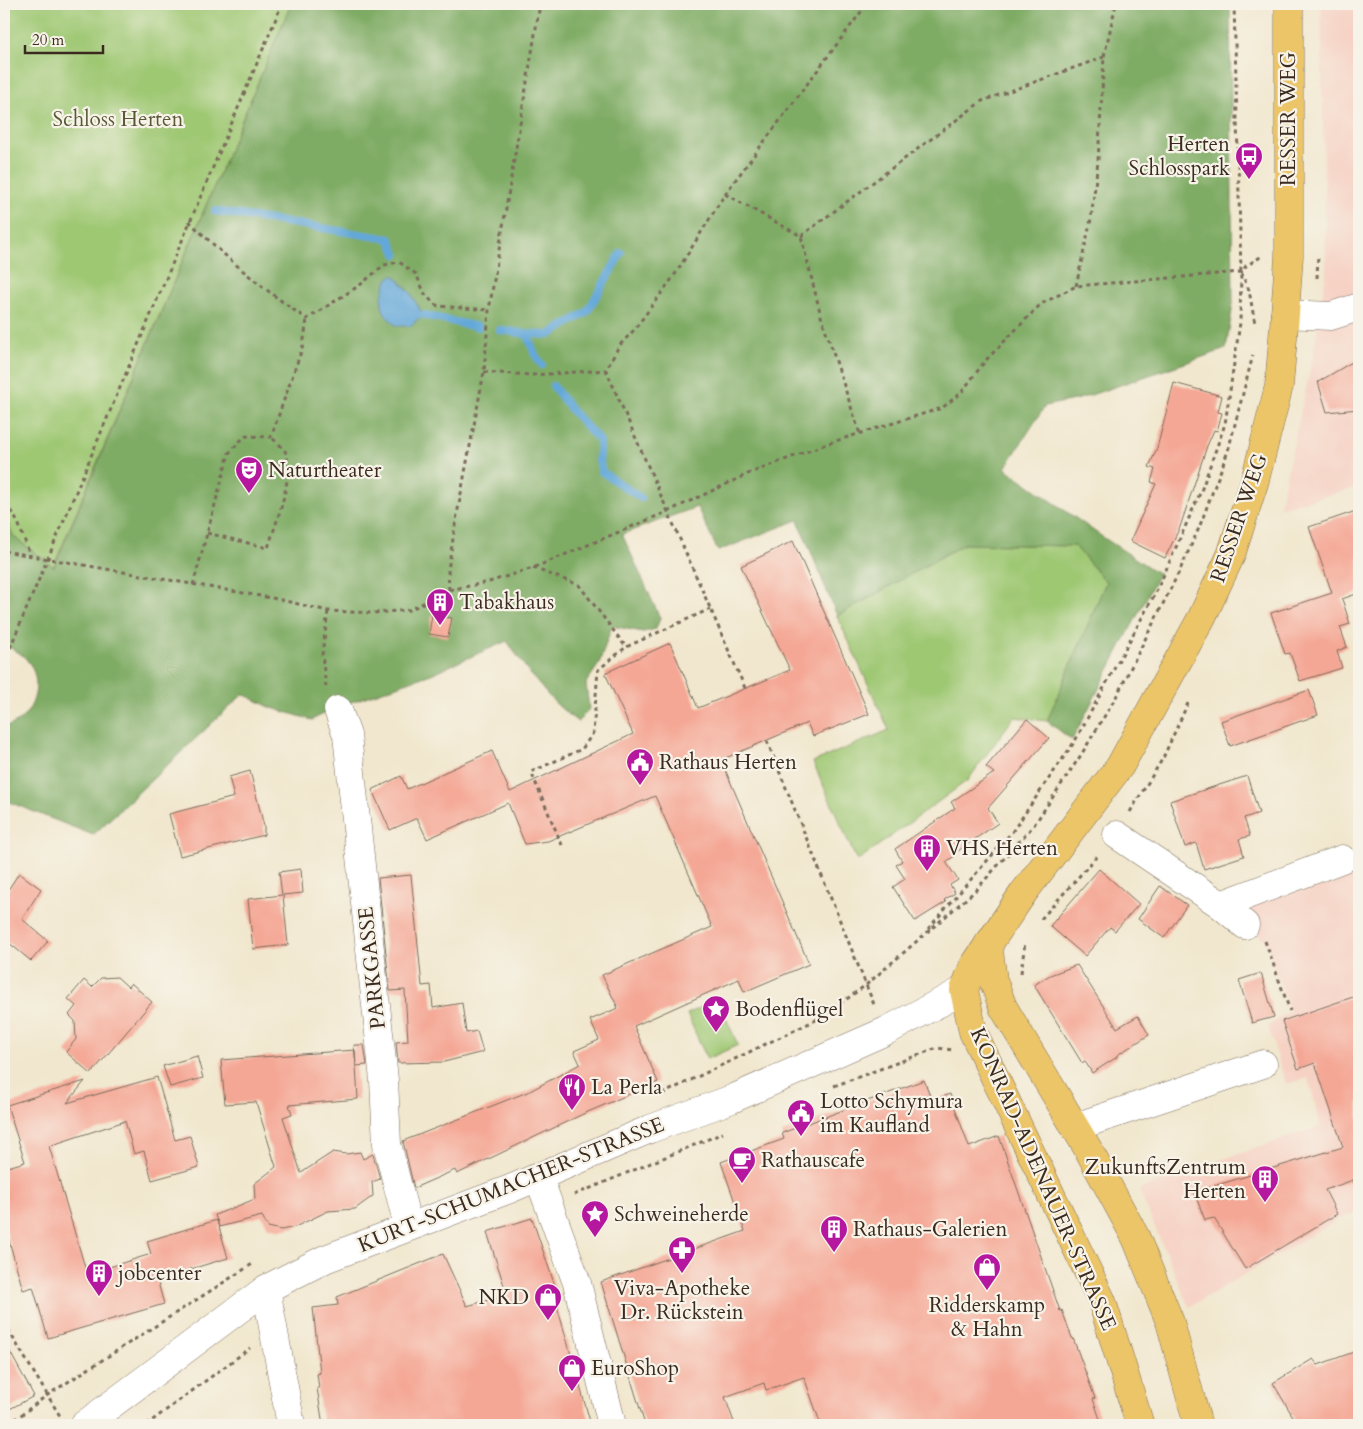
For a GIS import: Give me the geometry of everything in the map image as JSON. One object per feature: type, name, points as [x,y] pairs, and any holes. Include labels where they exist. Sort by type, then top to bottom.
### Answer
[{"type":"main road","name":"RESSER WEG","points":[[964,990],[973,967],[1024,892],[1120,766],[1202,617],[1231,555],[1261,460],[1278,386],[1286,314],[1289,4]]},
{"type":"main road","name":"KONRAD-ADENAUER-STRASSE","points":[[988,944],[993,980],[1004,1007],[1075,1127],[1136,1238],[1170,1322],[1198,1425]]},
{"type":"main road","name":"KONRAD-ADENAUER-STRASSE","points":[[964,990],[978,1042],[1102,1301],[1140,1425]]},
{"type":"street","points":[[1286,314],[1331,316],[1359,307]]},
{"type":"street","name":"PARKGASSE","points":[[338,710],[348,744],[384,1080],[387,1144],[408,1226]]},
{"type":"street","points":[[1116,835],[1221,906],[1245,925]]},
{"type":"street","points":[[1221,906],[1342,858]]},
{"type":"street","name":"KURT-SCHUMACHER-STRASSE","points":[[73,1422],[266,1289],[325,1259],[538,1178],[650,1129],[732,1099],[886,1031],[964,990]]},
{"type":"street","points":[[1075,1127],[1263,1064]]},
{"type":"street","points":[[538,1178],[550,1205],[577,1283],[612,1425]]},
{"type":"street","points":[[266,1289],[291,1425]]},
{"type":"path","points":[[10,648],[282,4]]},
{"type":"path","points":[[448,590],[448,570],[484,372],[489,310],[540,4]]},
{"type":"path","points":[[606,370],[619,346],[634,330],[674,276],[725,194],[867,4]]},
{"type":"path","points":[[1076,286],[1091,219],[1098,161],[1104,57],[1116,4]]},
{"type":"path","points":[[1234,4],[1241,272],[1240,323],[1225,424],[1201,491],[1157,590],[1075,741],[1012,832],[922,936],[975,891],[1034,825],[1082,755],[1116,696],[1199,528],[1228,451],[1254,347]]},
{"type":"path","points":[[801,236],[982,101],[1104,57]]},
{"type":"path","points":[[725,194],[801,236],[821,316],[860,434]]},
{"type":"path","points":[[189,222],[219,252],[261,288],[307,319]]},
{"type":"path","points":[[271,437],[303,346],[307,319],[360,285],[384,265],[399,262],[416,274],[426,296],[438,306],[489,310]]},
{"type":"path","points":[[4,551],[277,599],[328,611],[395,613],[425,603],[448,590],[489,582],[533,568],[669,511],[750,472],[942,408],[961,393],[986,361],[1041,304],[1076,286],[1241,272]]},
{"type":"path","points":[[1241,272],[1249,290],[1255,316],[1256,332]]},
{"type":"path","points":[[484,372],[533,375],[606,370]]},
{"type":"path","points":[[606,370],[745,688]]},
{"type":"path","points":[[193,585],[206,534],[229,453],[245,436],[271,437],[284,450],[288,469],[281,509],[268,548],[206,534]]},
{"type":"path","points":[[4,496],[19,525],[30,555]]},
{"type":"path","points":[[533,568],[578,585],[626,647]]},
{"type":"path","points":[[562,845],[531,772],[582,750],[593,733],[598,670],[626,647],[710,608]]},
{"type":"path","points":[[328,611],[322,655],[326,689],[338,710]]},
{"type":"path","points":[[767,740],[875,1007]]},
{"type":"path","points":[[1245,925],[1265,940],[1290,1011]]},
{"type":"path","points":[[826,1089],[937,1048],[958,1050],[978,1042]]},
{"type":"path","points":[[550,1205],[728,1131]]},
{"type":"path","points":[[4,1323],[73,1422]]},
{"type":"path","points":[[146,1425],[274,1330]]},
{"type":"shaded area","points":[[1321,4],[1359,4],[1359,487],[1279,508],[1313,357],[1326,273]]},
{"type":"shaded area","points":[[1359,861],[1359,1211],[1341,1218],[1189,1307],[1139,1190],[1165,1179],[1321,1126],[1308,1078],[1286,1084],[1268,1026],[1290,1011],[1265,940],[1221,905]]},
{"type":"green space","name":"Schloss Herten","points":[[4,4],[291,4],[53,567],[14,537],[4,516]]},
{"type":"green space","points":[[291,4],[1230,4],[1233,304],[1226,349],[1079,399],[1045,406],[1005,468],[1101,536],[1159,574],[1072,740],[1047,721],[1106,582],[1075,546],[964,544],[837,616],[798,520],[718,551],[697,507],[622,534],[660,618],[656,629],[643,632],[612,626],[599,664],[586,683],[589,709],[578,722],[548,695],[507,641],[431,674],[334,708],[312,720],[272,708],[243,694],[93,835],[4,800],[4,727],[14,724],[29,709],[34,700],[36,679],[33,669],[27,660],[17,651],[4,645],[4,516],[14,537],[54,567]]},
{"type":"green space","points":[[964,544],[1075,546],[1106,582],[1047,721],[1014,717],[968,780],[857,861],[813,762],[889,730],[837,616]]},
{"type":"green space","points":[[718,1000],[738,1045],[707,1059],[687,1014]]},
{"type":"water","points":[[394,275],[410,292],[423,315],[410,326],[397,326],[383,310],[383,293],[388,278]]},
{"type":"building","points":[[1359,358],[1359,409],[1327,412],[1318,382]]},
{"type":"building","points":[[1174,383],[1222,396],[1218,412],[1222,413],[1217,431],[1214,430],[1207,446],[1180,527],[1165,558],[1130,541],[1156,484],[1151,482],[1155,469],[1149,467],[1157,448]]},
{"type":"building","points":[[1359,510],[1359,593],[1342,599],[1350,624],[1340,627],[1347,647],[1337,651],[1342,668],[1300,681],[1290,653],[1285,654],[1271,613],[1332,593],[1309,527]]},
{"type":"building","name":"Rathaus Herten","points":[[793,541],[869,714],[813,736],[807,723],[721,760],[809,964],[744,992],[739,979],[634,1026],[658,1082],[583,1114],[457,1174],[455,1170],[414,1188],[403,1141],[530,1091],[580,1064],[574,1051],[599,1040],[590,1020],[618,1008],[602,975],[712,927],[655,796],[548,841],[525,844],[508,803],[427,839],[417,818],[390,830],[372,790],[401,776],[407,789],[492,751],[510,792],[633,734],[605,673],[670,643],[698,708],[790,670],[741,566]]},
{"type":"building","name":"Tabakhaus","points":[[432,615],[452,618],[448,637],[429,634]]},
{"type":"building","points":[[1309,690],[1318,715],[1230,746],[1221,721]]},
{"type":"building","points":[[1027,719],[1049,738],[988,808],[998,823],[955,853],[956,855],[946,862],[958,880],[950,885],[955,893],[944,900],[946,902],[915,921],[893,887],[905,879],[896,865],[902,861],[895,849],[955,808],[951,802],[994,773],[986,767]]},
{"type":"building","points":[[250,771],[264,826],[264,835],[180,856],[169,814],[234,797],[229,777]]},
{"type":"building","points":[[1247,776],[1259,813],[1244,818],[1250,836],[1239,839],[1244,856],[1204,869],[1196,843],[1185,847],[1170,801]]},
{"type":"building","points":[[301,869],[303,893],[283,895],[288,945],[253,949],[248,899],[282,895],[279,872]]},
{"type":"building","points":[[1099,869],[1139,904],[1115,931],[1110,927],[1085,956],[1050,926]]},
{"type":"building","points":[[19,873],[41,889],[22,919],[48,941],[31,961],[8,942],[4,948],[4,896]]},
{"type":"building","points":[[411,875],[422,986],[431,985],[433,1008],[462,1003],[466,1033],[477,1031],[483,1052],[444,1062],[398,1063],[396,1042],[408,1041],[405,990],[390,991],[378,878]]},
{"type":"building","points":[[1160,886],[1187,905],[1164,938],[1138,919]]},
{"type":"building","points":[[1077,965],[1117,1028],[1138,1016],[1149,1035],[1092,1073],[1085,1061],[1082,1063],[1034,985],[1050,975]]},
{"type":"building","points":[[1261,973],[1274,1017],[1252,1023],[1239,980]]},
{"type":"building","points":[[117,977],[128,987],[131,983],[152,1002],[91,1074],[66,1052],[76,1039],[75,1021],[69,1015],[76,1006],[68,999],[84,980],[92,987],[101,978]]},
{"type":"building","points":[[1359,995],[1359,1185],[1355,1186],[1353,1180],[1325,1190],[1337,1214],[1245,1269],[1214,1218],[1205,1220],[1194,1192],[1343,1147],[1315,1063],[1298,1069],[1282,1021]]},
{"type":"building","points":[[354,1045],[364,1045],[367,1065],[356,1066]]},
{"type":"building","points":[[355,1050],[358,1099],[289,1105],[292,1114],[283,1117],[301,1173],[333,1152],[346,1154],[360,1152],[363,1159],[373,1154],[380,1179],[372,1182],[373,1196],[355,1209],[328,1211],[295,1227],[281,1230],[268,1227],[262,1216],[219,1227],[215,1215],[255,1199],[254,1184],[276,1167],[256,1102],[225,1104],[221,1060]]},
{"type":"building","points":[[197,1056],[203,1078],[170,1087],[163,1066]]},
{"type":"building","points":[[157,1077],[175,1140],[190,1136],[199,1167],[152,1180],[144,1151],[134,1154],[125,1121],[49,1146],[87,1274],[151,1254],[147,1241],[217,1220],[228,1258],[157,1279],[164,1304],[48,1338],[33,1287],[23,1290],[4,1223],[4,1168],[25,1162],[7,1105],[85,1081],[67,1103]]},
{"type":"building","name":"Rathaus-Galerien","points":[[924,1080],[932,1101],[950,1094],[969,1147],[999,1136],[1060,1311],[1062,1310],[1095,1398],[1093,1399],[1102,1425],[821,1425],[804,1377],[766,1390],[764,1383],[725,1397],[735,1425],[645,1425],[601,1282],[745,1231],[721,1162],[784,1139],[782,1133]]},
{"type":"building","points":[[532,1218],[559,1298],[555,1299],[591,1425],[323,1425],[317,1388],[319,1388],[317,1374],[320,1373],[313,1308],[338,1305],[337,1297],[443,1254],[467,1306],[507,1295],[487,1232]]},
{"type":"building","points":[[4,1341],[34,1396],[4,1412]]},
{"type":"building","points":[[1359,1350],[1359,1425],[1298,1425],[1273,1383],[1313,1359],[1318,1365]]},
{"type":"waterway","points":[[215,211],[390,239],[396,254]]},
{"type":"waterway","points":[[500,330],[549,335],[587,312],[621,253]]},
{"type":"waterway","points":[[423,315],[478,327]]},
{"type":"waterway","points":[[527,334],[535,355],[542,365]]},
{"type":"waterway","points":[[553,386],[573,412],[600,441],[599,460],[602,472],[641,498]]},
{"type":"place","name":"Herten Schlosspark","points":[[1249,180]]},
{"type":"place","name":"Naturtheater","points":[[249,494]]},
{"type":"place","name":"Tabakhaus","points":[[440,626]]},
{"type":"place","name":"Rathaus Herten","points":[[640,786]]},
{"type":"place","name":"VHS Herten","points":[[927,872]]},
{"type":"place","name":"Bodenflügel","points":[[716,1033]]},
{"type":"place","name":"La Perla","points":[[572,1111]]},
{"type":"place","name":"Lotto Schymura im Kaufland","points":[[801,1137]]},
{"type":"place","name":"Rathauscafe","points":[[742,1184]]},
{"type":"place","name":"ZukunftsZentrum Herten","points":[[1265,1203]]},
{"type":"place","name":"Schweineherde","points":[[595,1238]]},
{"type":"place","name":"Rathaus-Galerien","points":[[834,1253]]},
{"type":"place","name":"Viva-Apotheke Dr. Rückstein","points":[[682,1274]]},
{"type":"place","name":"Ridderskamp & Hahn","points":[[987,1291]]},
{"type":"place","name":"jobcenter","points":[[99,1297]]},
{"type":"place","name":"NKD","points":[[548,1321]]},
{"type":"place","name":"EuroShop","points":[[572,1392]]}]
